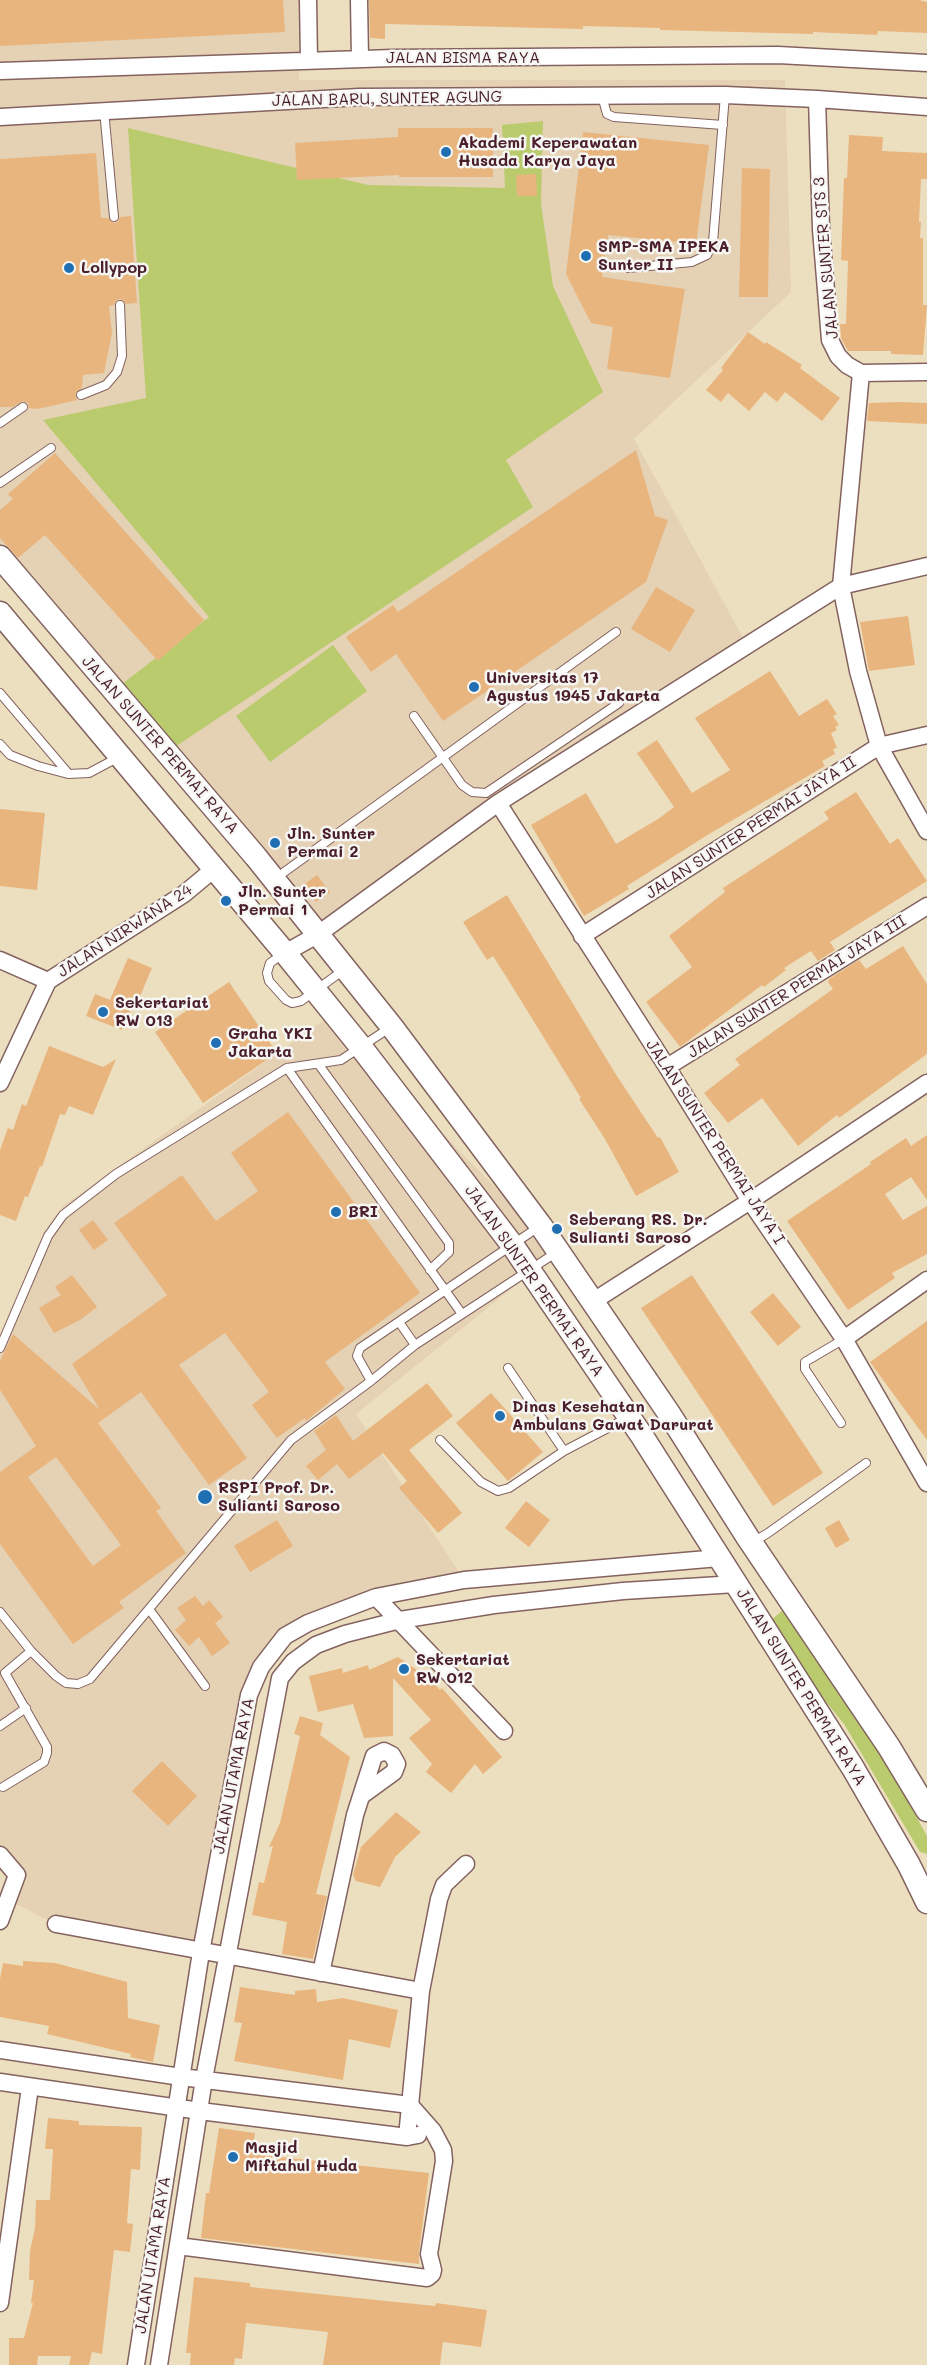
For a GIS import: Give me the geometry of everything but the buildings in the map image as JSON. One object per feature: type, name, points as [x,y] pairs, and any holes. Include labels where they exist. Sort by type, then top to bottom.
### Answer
[{"type":"street","points":[[308,0],[309,60]]},
{"type":"street","points":[[359,0],[360,59]]},
{"type":"street","name":"JALAN BISMA RAYA","points":[[0,71],[309,60],[778,55],[927,63]]},
{"type":"street","name":"JALAN BARU, SUNTER AGUNG","points":[[0,117],[359,97],[725,95],[817,99]]},
{"type":"street","points":[[817,99],[927,107]]},
{"type":"street","name":"JALAN SUNTER STS 3","points":[[817,99],[821,229],[830,340],[838,356],[847,365],[861,373]]},
{"type":"street","points":[[927,372],[861,373],[841,586],[858,671],[879,746],[927,831]]},
{"type":"street","name":"JALAN SUNTER PERMAI RAYA","points":[[0,558],[247,846],[392,1027],[541,1226],[668,1412],[751,1543],[889,1747],[927,1810]]},
{"type":"street","points":[[285,953],[318,935],[498,803],[841,586],[927,566]]},
{"type":"street","name":"JALAN SUNTER PERMAI RAYA","points":[[0,613],[285,953],[361,1047],[513,1246],[630,1417],[718,1558],[918,1865],[927,1902]]},
{"type":"street","name":"JALAN SUNTER PERMAI JAYA II","points":[[582,936],[879,746],[927,735]]},
{"type":"street","name":"JALAN SUNTER PERMAI JAYA I","points":[[498,803],[750,1201],[844,1339],[927,1484]]},
{"type":"street","name":"JALAN NIRWANA 24","points":[[0,960],[48,981],[184,894],[214,869]]},
{"type":"street","name":"JALAN SUNTER PERMAI JAYA III","points":[[667,1067],[927,906]]},
{"type":"street","points":[[0,1083],[48,981]]},
{"type":"street","points":[[592,1302],[750,1201],[927,1083]]},
{"type":"street","points":[[844,1339],[927,1280]]},
{"type":"street","name":"JALAN UTAMA RAYA","points":[[136,2365],[201,1952],[249,1695],[261,1666],[285,1636],[308,1623],[376,1597],[464,1580],[718,1558]]},
{"type":"street","name":"JALAN UTAMA RAYA","points":[[159,2365],[204,2079],[280,1678],[293,1662],[316,1645],[345,1634],[400,1620],[494,1605],[620,1591],[736,1584]]},
{"type":"street","points":[[376,1597],[504,1731]]},
{"type":"street","points":[[321,1973],[361,1796]]},
{"type":"street","points":[[0,1855],[17,1875],[0,1920]]},
{"type":"street","points":[[407,2137],[421,1991],[439,1899],[444,1885],[466,1864]]},
{"type":"street","points":[[56,1924],[421,1991]]},
{"type":"street","points":[[0,2050],[181,2077],[410,2105],[433,2131],[443,2150],[444,2161],[429,2254],[433,2270],[427,2278],[178,2246]]},
{"type":"street","points":[[0,2082],[177,2108],[407,2137],[433,2131]]},
{"type":"street","points":[[0,2303],[30,2087]]},
{"type":"lane","points":[[628,268],[692,262],[707,255],[713,242],[725,95]]},
{"type":"lane","points":[[602,96],[607,114],[614,117],[723,124]]},
{"type":"lane","points":[[104,110],[114,217]]},
{"type":"lane","points":[[81,395],[106,385],[117,372],[122,356],[120,305]]},
{"type":"lane","points":[[0,423],[23,407]]},
{"type":"lane","points":[[0,483],[51,448]]},
{"type":"lane","points":[[274,880],[616,632]]},
{"type":"lane","points":[[0,693],[68,774]]},
{"type":"lane","points":[[414,716],[462,784],[472,792],[486,793],[619,703]]},
{"type":"lane","points":[[0,744],[10,755],[68,774],[89,773],[119,757]]},
{"type":"lane","points":[[315,992],[346,969]]},
{"type":"lane","points":[[0,1348],[48,1236],[63,1215],[117,1174],[287,1068],[341,1060],[392,1027]]},
{"type":"lane","points":[[319,1065],[449,1243],[449,1252],[430,1270]]},
{"type":"lane","points":[[287,1068],[462,1314]]},
{"type":"lane","points":[[371,1381],[357,1356],[360,1348],[541,1226]]},
{"type":"lane","points":[[0,1612],[31,1651],[56,1676],[66,1683],[78,1684],[90,1679],[291,1440],[371,1381],[415,1345],[558,1251]]},
{"type":"lane","points":[[399,1322],[415,1345]]},
{"type":"lane","points":[[841,1423],[805,1369],[805,1362],[844,1339]]},
{"type":"lane","points":[[508,1368],[564,1451]]},
{"type":"lane","points":[[440,1440],[481,1482],[498,1491],[509,1488],[564,1451],[630,1417]]},
{"type":"lane","points":[[751,1543],[866,1463]]},
{"type":"lane","points":[[149,1609],[205,1686]]},
{"type":"lane","points":[[3,1787],[44,1762],[47,1753],[47,1747],[26,1708],[2,1674],[31,1651]]},
{"type":"lane","points":[[0,1726],[26,1708]]},
{"type":"shaded area","points":[[0,0],[301,0],[299,80],[785,80],[791,292],[634,439],[747,645],[498,803],[319,935],[0,558]]},
{"type":"shaded area","name":"RSPI Prof. Dr. Sulianti Saroso","points":[[328,1017],[558,1251],[356,1414],[464,1580],[308,1623],[261,1667],[201,1952],[54,1923],[8,1900],[17,1875],[0,1855],[0,1353],[63,1206]]},
{"type":"green space","points":[[543,121],[541,204],[553,286],[603,392],[506,460],[533,507],[166,753],[113,691],[209,617],[43,420],[146,398],[128,128],[368,185],[505,188],[502,125]]},
{"type":"green space","points":[[333,645],[367,691],[270,762],[236,716]]},
{"type":"green space","points":[[783,1610],[888,1766],[927,1836],[927,1854],[920,1852],[844,1724],[801,1671],[770,1621]]},
{"type":"place","name":"Akademi Keperawatan Husada Karya Jaya","points":[[446,152]]},
{"type":"place","name":"SMP-SMA IPEKA Sunter II","points":[[586,256]]},
{"type":"place","name":"Lollypop","points":[[69,268]]},
{"type":"place","name":"Universitas 17 Agustus 1945 Jakarta","points":[[474,687]]},
{"type":"place","name":"Jln. Sunter Permai 2","points":[[275,843]]},
{"type":"place","name":"Jln. Sunter Permai 1","points":[[226,901]]},
{"type":"place","name":"Sekertariat RW 013","points":[[103,1012]]},
{"type":"place","name":"Graha YKI Jakarta","points":[[216,1043]]},
{"type":"place","name":"BRI","points":[[336,1212]]},
{"type":"place","name":"Seberang RS. Dr. Sulianti Saroso","points":[[557,1229]]},
{"type":"place","name":"Dinas Kesehatan Ambulans Gawat Darurat","points":[[500,1416]]},
{"type":"place","name":"RSPI Prof. Dr. Sulianti Saroso","points":[[205,1497]]},
{"type":"place","name":"Sekertariat RW 012","points":[[404,1669]]},
{"type":"place","name":"Masjid Miftahul Huda","points":[[233,2157]]}]
